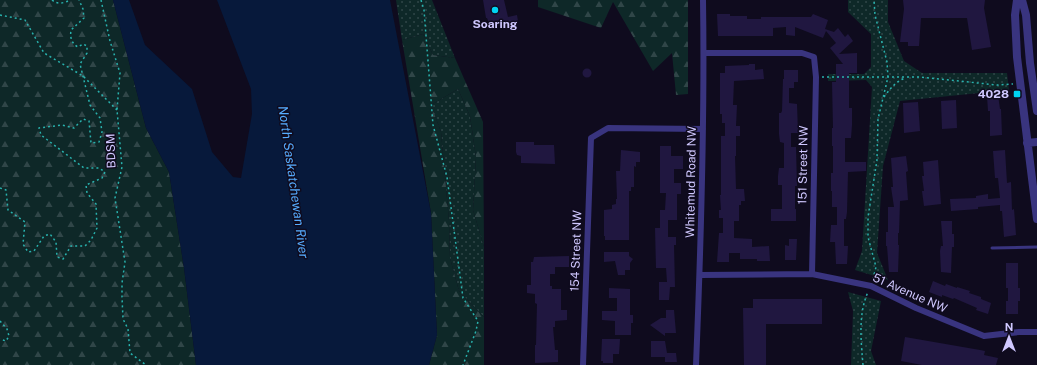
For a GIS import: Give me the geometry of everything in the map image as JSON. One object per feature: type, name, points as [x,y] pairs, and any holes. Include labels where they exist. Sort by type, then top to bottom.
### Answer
[{"type":"street","name":"Whitemud Road NW","points":[[696,365],[700,275],[703,129],[703,0]]},
{"type":"street","points":[[1017,0],[1015,15],[1017,56],[1027,142],[1033,158],[1037,219]]},
{"type":"street","points":[[1022,0],[1026,15],[1030,63],[1037,110]]},
{"type":"street","name":"151 Street NW","points":[[704,53],[802,53],[814,57],[816,78],[812,274]]},
{"type":"street","name":"154 Street NW","points":[[583,365],[591,138],[608,128],[703,129]]},
{"type":"street","points":[[1027,142],[1037,142]]},
{"type":"street","name":"51 Avenue NW","points":[[700,275],[812,274],[871,286],[916,308],[984,336],[1019,332],[1037,332]]},
{"type":"lane","points":[[992,248],[1037,247]]},
{"type":"path","points":[[52,0],[63,4],[70,0]]},
{"type":"path","points":[[0,188],[6,190],[8,210],[26,222],[23,244],[28,252],[34,251],[44,236],[50,234],[56,242],[57,257],[63,259],[71,246],[85,246],[91,240],[97,228],[96,204],[87,193],[86,185],[102,178],[105,172],[99,168],[84,168],[41,135],[39,128],[62,125],[74,128],[83,119],[89,121],[91,143],[99,142],[102,132],[100,118],[90,105],[80,64],[87,53],[87,46],[83,44],[78,46],[74,45],[70,34],[70,30],[84,18],[83,9],[79,0]]},
{"type":"path","name":"BDSM","points":[[101,0],[110,41],[120,73],[117,110],[122,167],[115,198],[125,262],[122,283],[123,319],[128,329],[130,353],[146,365]]},
{"type":"path","points":[[421,0],[424,10],[433,125],[447,177],[463,298],[478,321],[476,331],[463,365]]},
{"type":"path","points":[[863,365],[861,343],[862,314],[864,300],[871,286],[876,267],[868,237],[868,217],[877,160],[878,119],[888,77],[887,62],[875,15],[874,0]]},
{"type":"path","points":[[0,15],[25,20],[44,53],[83,76],[117,110]]},
{"type":"path","points":[[883,98],[892,87],[907,77]]},
{"type":"path","points":[[816,78],[920,77],[997,85],[1014,84]]},
{"type":"path","points":[[0,321],[7,329],[9,336],[6,341],[0,339]]},
{"type":"green space","points":[[0,0],[113,0],[146,128],[169,172],[184,268],[196,365],[0,365]]},
{"type":"green space","points":[[396,0],[432,0],[455,58],[433,55],[423,34],[402,40]]},
{"type":"green space","points":[[538,0],[688,0],[688,94],[676,95],[672,53],[653,71],[613,2],[601,28],[538,7]]},
{"type":"green space","points":[[848,0],[888,0],[888,22],[904,61],[922,73],[1007,73],[1009,90],[900,101],[883,166],[877,253],[888,280],[855,270],[862,251],[872,87],[866,80],[828,81],[828,74],[864,74],[871,67],[871,34],[848,12]]},
{"type":"green space","points":[[423,34],[433,55],[455,58],[483,122],[484,247],[473,210],[476,157],[470,116],[458,89],[431,105],[441,132],[449,221],[450,258],[459,291],[484,317],[484,365],[429,365],[437,335],[431,213],[402,40]]},
{"type":"green space","points":[[458,89],[470,116],[476,157],[473,210],[484,247],[484,317],[459,291],[450,258],[449,221],[441,132],[431,105]]},
{"type":"green space","points":[[848,292],[881,301],[871,351],[876,365],[851,365],[853,311]]},
{"type":"water","name":"North Saskatchewan River","points":[[113,0],[129,0],[145,45],[192,89],[212,152],[233,177],[241,178],[252,114],[251,89],[217,0],[390,0],[431,213],[437,335],[429,365],[196,365],[184,268],[169,172],[146,128]]},
{"type":"building","name":"Soaring","points":[[483,0],[504,0],[508,17],[517,15],[518,21],[491,28],[486,18]]},
{"type":"building","points":[[903,0],[985,0],[984,8],[991,47],[972,50],[967,18],[921,18],[919,46],[908,46],[908,42],[900,42],[904,9]]},
{"type":"building","points":[[717,14],[747,16],[747,19],[761,19],[761,17],[811,17],[813,14],[828,20],[825,29],[834,32],[838,28],[845,37],[848,34],[853,41],[839,54],[857,53],[857,73],[849,73],[849,108],[852,108],[852,125],[851,138],[845,138],[845,162],[866,162],[866,171],[848,172],[847,212],[846,219],[844,219],[844,246],[848,246],[847,264],[836,264],[835,242],[830,242],[831,225],[837,225],[837,207],[832,207],[831,191],[831,173],[833,173],[832,82],[836,82],[836,64],[843,64],[830,48],[836,43],[826,31],[823,38],[795,27],[795,36],[786,35],[786,27],[773,28],[773,36],[718,36]]},
{"type":"building","points":[[755,64],[755,70],[763,69],[764,79],[734,81],[733,105],[737,105],[736,126],[740,126],[740,136],[736,136],[736,189],[744,189],[745,201],[741,201],[741,205],[739,205],[739,221],[734,221],[734,238],[752,239],[752,247],[769,246],[770,261],[740,259],[740,253],[729,253],[729,262],[717,262],[719,233],[723,233],[723,218],[719,218],[719,210],[721,210],[721,136],[725,136],[725,123],[722,123],[722,114],[720,114],[720,73],[725,73],[725,66]]},
{"type":"building","points":[[587,68],[592,73],[587,78],[582,73]]},
{"type":"building","points":[[784,70],[798,70],[798,82],[794,82],[794,88],[789,88],[789,103],[797,104],[798,133],[791,133],[791,147],[796,147],[796,221],[771,221],[771,209],[782,209],[782,185],[778,185],[778,176],[779,168],[784,168],[784,143],[780,142],[779,113],[782,111]]},
{"type":"building","points":[[998,95],[1001,109],[1002,135],[990,136],[990,111],[988,111],[987,96]]},
{"type":"building","points":[[956,100],[957,128],[942,129],[941,101]]},
{"type":"building","points":[[918,102],[920,131],[904,133],[903,103]]},
{"type":"building","points":[[516,142],[534,142],[534,145],[554,145],[555,164],[521,163],[521,156],[517,155],[516,152]]},
{"type":"building","points":[[660,146],[671,146],[671,156],[683,156],[683,169],[674,169],[674,183],[681,183],[681,194],[677,194],[677,220],[668,220],[668,237],[676,237],[676,245],[674,245],[675,287],[670,287],[669,300],[659,300],[659,282],[667,282],[666,268],[656,268],[655,228],[660,228],[660,210],[665,210],[666,193],[660,193]]},
{"type":"building","points":[[621,150],[640,152],[640,162],[636,162],[636,167],[634,166],[634,187],[631,187],[631,191],[629,191],[629,240],[605,240],[604,210],[612,209],[612,205],[616,204],[616,171],[620,171]]},
{"type":"building","points":[[1005,150],[1007,183],[1011,182],[1012,210],[1014,209],[1016,235],[1004,237],[1002,211],[1000,211],[1000,205],[978,207],[978,209],[951,211],[950,199],[976,198],[976,196],[988,194],[988,199],[1000,198],[998,178],[995,178],[993,151]]},
{"type":"building","points":[[906,156],[908,171],[906,172],[908,200],[900,201],[898,272],[889,272],[886,232],[888,232],[888,207],[894,207],[891,187],[893,187],[891,158]]},
{"type":"building","points":[[938,160],[941,204],[924,206],[922,191],[924,191],[922,176],[924,176],[923,162]]},
{"type":"building","points":[[941,221],[952,221],[954,247],[952,247],[951,273],[941,272],[940,251],[941,246],[943,246]]},
{"type":"building","points":[[789,239],[797,239],[796,260],[785,260],[785,245],[789,246]]},
{"type":"building","points":[[604,252],[629,252],[629,256],[633,259],[630,263],[630,270],[625,270],[625,275],[618,275],[615,261],[604,262]]},
{"type":"building","points":[[569,256],[569,267],[555,267],[555,274],[550,274],[550,286],[552,286],[552,289],[561,289],[561,310],[567,310],[567,320],[555,321],[555,327],[553,327],[555,350],[558,350],[558,362],[535,363],[537,304],[535,303],[535,294],[527,293],[527,285],[531,285],[531,262],[533,262],[534,257]]},
{"type":"building","points":[[1006,263],[1018,263],[1018,288],[1020,288],[1020,301],[1018,301],[1018,314],[1006,314],[1008,288],[1006,288]]},
{"type":"building","points":[[933,281],[945,286],[946,284],[970,291],[969,293],[981,297],[981,299],[991,303],[988,314],[976,310],[977,308],[954,298],[953,299],[942,295],[942,297],[929,292]]},
{"type":"building","points":[[609,288],[630,289],[630,315],[633,315],[631,335],[615,335],[615,321],[602,320],[602,311],[617,311],[617,298],[609,298]]},
{"type":"building","points":[[753,299],[822,299],[822,324],[766,324],[766,365],[744,365],[743,308],[753,308]]},
{"type":"building","points":[[666,310],[674,310],[676,333],[665,333],[665,336],[650,325],[661,318],[666,318]]},
{"type":"building","points":[[905,337],[985,351],[984,355],[998,358],[996,365],[922,365],[901,361]]},
{"type":"building","points":[[602,339],[620,339],[619,354],[613,354],[613,363],[603,363],[603,361],[601,361]]},
{"type":"building","points":[[651,341],[665,341],[667,353],[676,353],[677,362],[665,362],[665,357],[651,357]]},
{"type":"place","name":"Soaring","points":[[495,10]]},
{"type":"place","name":"4028","points":[[1017,94]]}]
